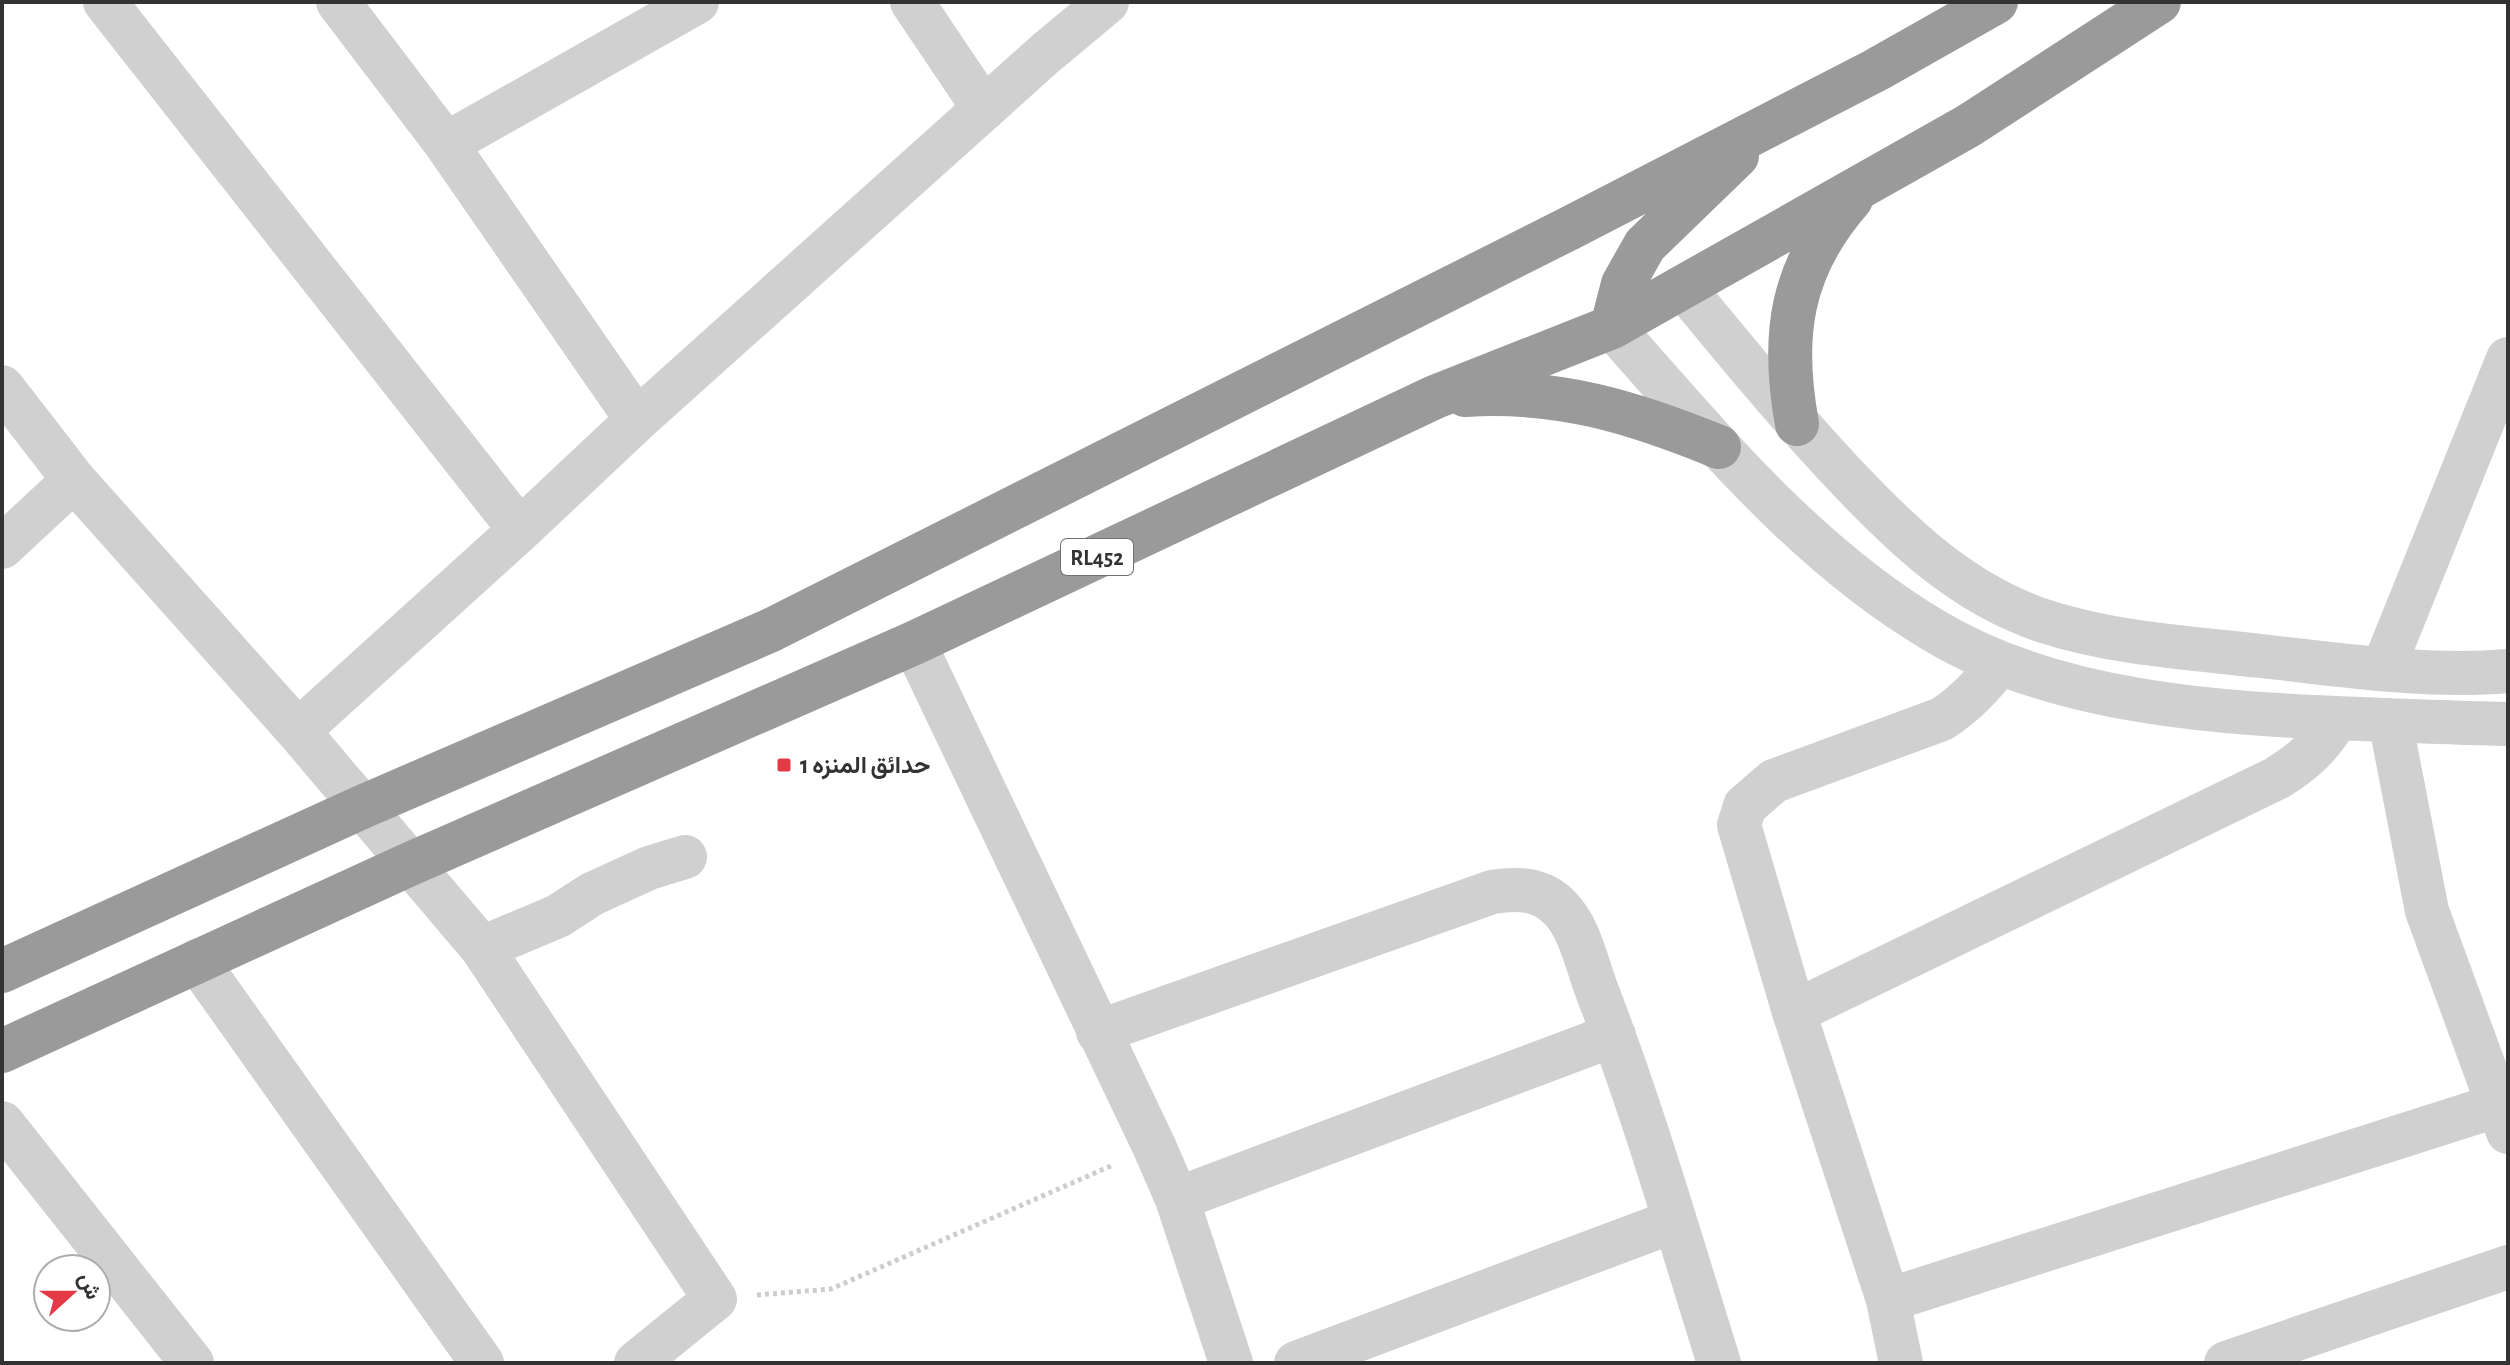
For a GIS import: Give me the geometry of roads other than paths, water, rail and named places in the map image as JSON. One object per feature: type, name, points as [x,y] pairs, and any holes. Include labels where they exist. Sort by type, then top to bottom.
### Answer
[{"type":"highway","points":[[2,971],[362,807],[769,631],[1570,228],[1876,70],[1996,2]]},
{"type":"highway","name":"RL452","points":[[2,1051],[410,864],[914,643],[1435,397],[1612,327],[1968,126],[2159,2]]},
{"type":"highway","points":[[1612,327],[1623,284],[1645,245],[1770,124]]},
{"type":"highway","points":[[1797,424],[1790,382],[1789,339],[1796,297],[1811,256],[1861,187]]},
{"type":"highway","points":[[1570,228],[1589,226],[1609,230],[1645,245],[1683,287]]},
{"type":"highway","points":[[1435,397],[1532,395],[1580,401],[1627,412],[1719,447]]},
{"type":"street","points":[[105,2],[520,530]]},
{"type":"street","points":[[338,2],[446,144],[637,420]]},
{"type":"street","points":[[912,2],[984,109]]},
{"type":"street","points":[[298,731],[637,420],[1107,2]]},
{"type":"street","points":[[446,144],[681,6]]},
{"type":"street","points":[[1683,287],[1797,424],[1893,526],[1939,565],[1990,597],[2045,622],[2103,637],[2383,669],[2508,671]]},
{"type":"street","points":[[1612,327],[1719,447],[1819,547],[1875,592],[1934,631],[2000,663],[2065,683],[2200,709],[2508,724]]},
{"type":"street","points":[[2383,669],[2508,359]]},
{"type":"street","points":[[2,387],[74,480],[298,731],[482,948],[715,1299],[636,1363]]},
{"type":"street","points":[[2,547],[74,480]]},
{"type":"street","points":[[914,643],[1154,1146],[1177,1199],[1231,1363]]},
{"type":"street","points":[[1901,1363],[1888,1300],[1794,1012],[1739,825],[1745,806],[1774,781],[1942,719],[1972,696],[2000,663]]},
{"type":"street","points":[[1794,1012],[2277,778],[2312,753],[2337,718]]},
{"type":"street","points":[[1888,1300],[2505,1113],[2427,911],[2390,720]]},
{"type":"street","points":[[482,948],[558,916],[592,894],[649,868],[685,857]]},
{"type":"street","points":[[1098,1032],[1492,892],[1516,888],[1540,894],[1560,907],[1573,928],[1614,1035],[1719,1363]]},
{"type":"street","points":[[197,961],[482,1363]]},
{"type":"street","points":[[1177,1199],[1614,1035]]},
{"type":"street","points":[[2,1123],[192,1363]]},
{"type":"street","points":[[1296,1363],[1674,1221]]},
{"type":"street","points":[[2226,1363],[2508,1267]]},
{"type":"place","name":"حدائق المنزه 1","points":[[784,765]]}]
